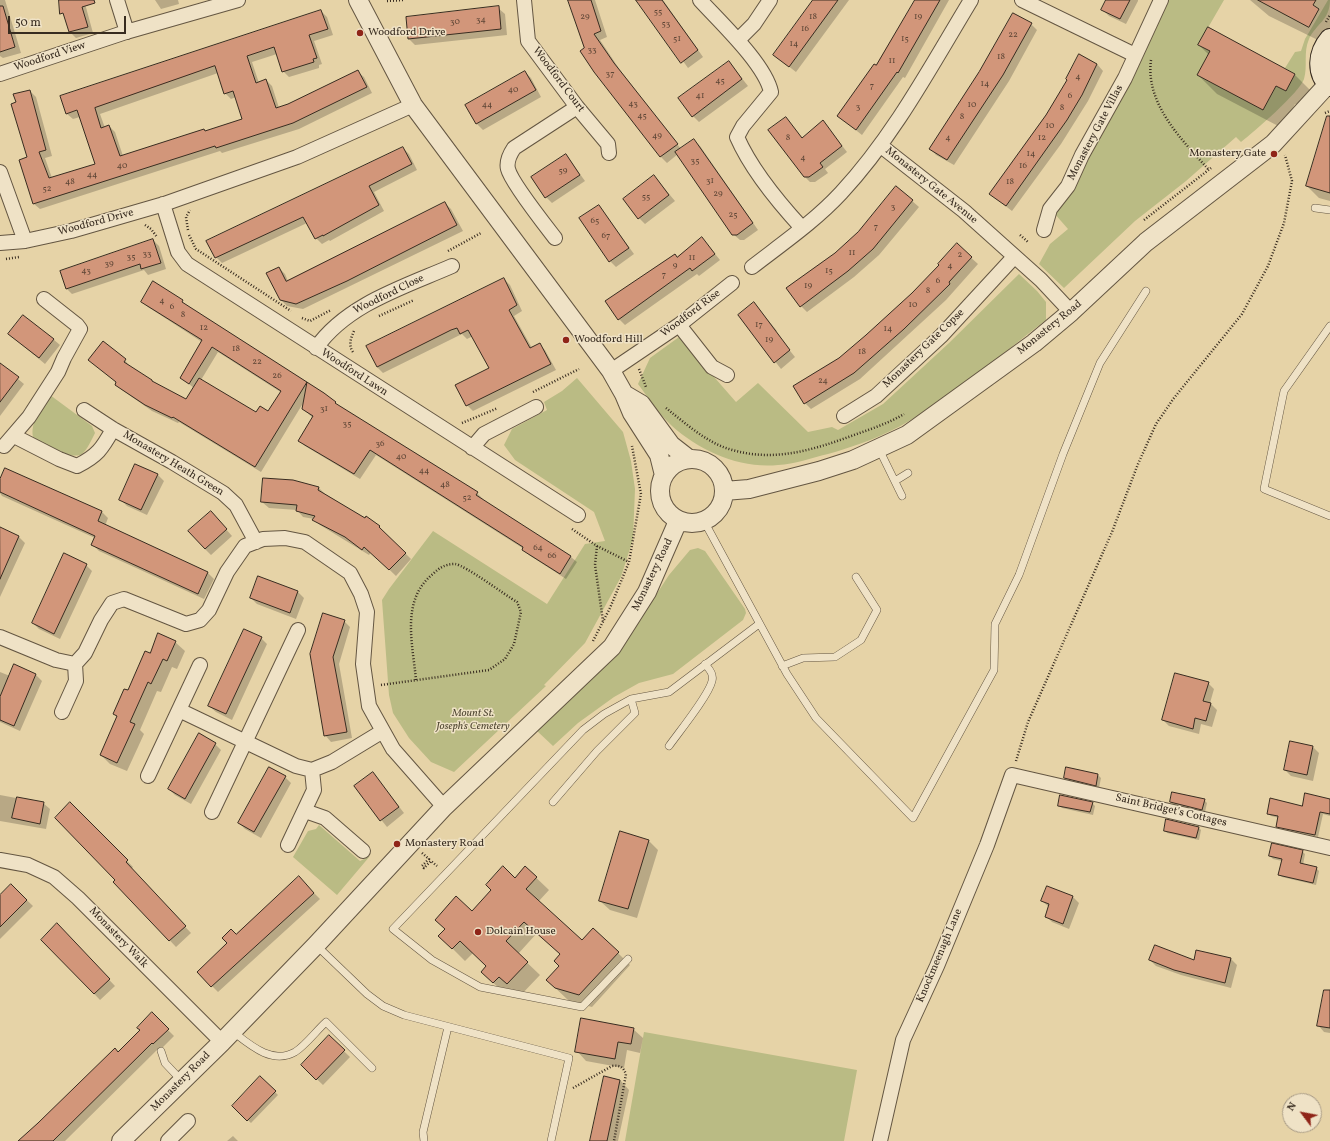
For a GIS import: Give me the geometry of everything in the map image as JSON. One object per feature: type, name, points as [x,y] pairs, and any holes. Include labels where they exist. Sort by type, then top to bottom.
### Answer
[{"type":"main road","name":"Monastery Road","points":[[1329,85],[1323,75],[1320,65],[1321,54],[1325,45],[1330,39]]},
{"type":"street","points":[[117,0],[127,32]]},
{"type":"street","name":"Woodford View","points":[[0,74],[127,32],[238,0]]},
{"type":"street","points":[[358,0],[413,104],[610,371],[624,394],[632,412],[659,455],[664,475]]},
{"type":"street","name":"Woodford Court","points":[[524,0],[528,41],[577,107],[608,144],[608,153]]},
{"type":"street","points":[[700,0],[738,40],[769,82],[771,92],[743,126],[737,137],[744,151],[787,211],[802,228]]},
{"type":"street","points":[[738,40],[754,24],[770,0]]},
{"type":"street","name":"Monastery Gate Avenue","points":[[970,0],[881,146],[964,211],[1041,280],[1071,312]]},
{"type":"street","points":[[1022,0],[1134,55]]},
{"type":"street","name":"Monastery Gate Villas","points":[[1044,230],[1050,209],[1068,186],[1082,155],[1125,78],[1134,55],[1161,0]]},
{"type":"street","name":"Monastery Road","points":[[724,491],[750,489],[808,475],[853,460],[907,435],[1034,343],[1071,312],[1146,242],[1273,144],[1329,85]]},
{"type":"street","name":"Woodford Drive","points":[[0,242],[25,241],[72,231],[163,204],[297,157],[413,104]]},
{"type":"street","points":[[555,238],[513,180],[508,168],[509,157],[514,148],[577,107]]},
{"type":"street","points":[[752,266],[802,228],[840,194],[881,146]]},
{"type":"street","points":[[0,172],[25,241]]},
{"type":"street","name":"Woodford Lawn","points":[[163,204],[178,252],[187,264],[578,516]]},
{"type":"street","name":"Monastery Gate Copse","points":[[844,416],[876,396],[942,335],[1014,257]]},
{"type":"street","name":"Woodford Close","points":[[316,348],[330,330],[358,308],[452,266]]},
{"type":"street","name":"Woodford Rise","points":[[610,371],[679,325],[732,283]]},
{"type":"street","points":[[4,446],[29,417],[58,372],[80,329],[44,299]]},
{"type":"street","points":[[679,325],[712,367],[727,375]]},
{"type":"street","points":[[624,394],[641,404],[671,445],[689,459]]},
{"type":"street","points":[[472,448],[484,434],[536,407]]},
{"type":"street","name":"Monastery Heath Green","points":[[84,410],[113,429],[223,493],[236,505],[256,542]]},
{"type":"street","name":"Monastery Heath Green","points":[[14,436],[76,466],[93,458],[103,448],[113,429]]},
{"type":"street","points":[[689,459],[700,460],[710,464],[717,471],[722,481],[724,491],[723,500],[712,516],[704,521],[691,523],[678,520],[669,514],[663,506],[660,496],[660,485],[664,475],[670,467],[679,461],[689,459]]},
{"type":"street","name":"Monastery Road","points":[[121,1141],[316,945],[444,808],[612,647],[647,592],[678,520]]},
{"type":"street","points":[[62,712],[76,681],[75,664],[85,653],[101,620],[112,604],[124,599],[186,624],[200,620],[209,610],[227,572],[245,546],[263,539],[285,538],[305,542],[350,573],[361,594],[367,612],[363,664],[369,706],[393,749],[444,808]]},
{"type":"street","points":[[212,812],[298,630]]},
{"type":"street","points":[[0,637],[56,660],[75,664]]},
{"type":"street","points":[[148,776],[200,665]]},
{"type":"street","points":[[179,710],[296,766],[312,770],[332,762],[354,750],[383,731]]},
{"type":"street","points":[[288,845],[314,790],[312,770]]},
{"type":"street","name":"Saint Bridget's Cottages","points":[[1012,774],[1330,848]]},
{"type":"street","name":"Knockmeenagh Lane","points":[[880,1141],[903,1040],[937,966],[987,845],[1012,774]]},
{"type":"street","points":[[305,811],[325,818],[363,851]]},
{"type":"street","name":"Monastery Walk","points":[[0,860],[28,865],[54,877],[227,1036]]},
{"type":"street","points":[[168,1141],[188,1120]]},
{"type":"lane","points":[[1315,208],[1330,210]]},
{"type":"lane","points":[[704,521],[782,666],[816,718],[913,818],[994,670],[995,624],[1019,576],[1063,454],[1100,363],[1146,291]]},
{"type":"lane","points":[[1330,326],[1284,391],[1264,489],[1330,516]]},
{"type":"lane","points":[[879,448],[902,496]]},
{"type":"lane","points":[[895,481],[908,473]]},
{"type":"lane","points":[[782,666],[803,658],[835,657],[861,640],[877,610],[856,577]]},
{"type":"lane","points":[[628,959],[582,1007],[480,987],[432,960],[394,929],[583,730],[604,714],[631,699],[669,692],[759,624]]},
{"type":"lane","points":[[669,746],[708,691],[712,680],[712,673],[705,664]]},
{"type":"lane","points":[[553,802],[597,751],[635,713],[631,699]]},
{"type":"lane","points":[[316,945],[367,994],[383,1006],[404,1015],[569,1058],[551,1141]]},
{"type":"lane","points":[[227,1036],[249,1044],[265,1054],[283,1057],[296,1051],[326,1022],[372,1068]]},
{"type":"lane","points":[[424,1141],[423,1132],[448,1027]]},
{"type":"lane","points":[[160,1051],[164,1063],[182,1081]]},
{"type":"path","points":[[387,1],[404,0]]},
{"type":"path","points":[[1151,56],[1149,70],[1153,90],[1161,111],[1183,141],[1209,170]]},
{"type":"path","points":[[1012,774],[1028,722],[1112,532],[1138,464],[1156,424],[1174,398],[1242,314],[1268,266],[1284,223],[1292,181],[1288,160],[1282,149]]},
{"type":"path","points":[[194,208],[186,217],[188,233],[196,249],[303,319],[310,321],[336,307]]},
{"type":"path","points":[[141,224],[151,229],[159,242]]},
{"type":"path","points":[[441,254],[481,233]]},
{"type":"path","points":[[1020,235],[1028,242]]},
{"type":"path","points":[[0,259],[15,259],[22,257]]},
{"type":"path","points":[[378,317],[420,297]]},
{"type":"path","points":[[355,355],[351,349],[350,339],[354,331],[358,328]]},
{"type":"path","points":[[530,394],[579,369]]},
{"type":"path","points":[[461,424],[502,407]]},
{"type":"path","points":[[591,645],[629,562],[641,494],[632,442]]},
{"type":"path","points":[[568,527],[597,546],[629,562]]},
{"type":"path","points":[[597,546],[595,565],[603,621]]},
{"type":"path","points":[[380,685],[489,670],[505,659],[514,644],[521,612],[517,602],[456,564],[443,566],[426,580],[418,591],[412,611],[410,628],[416,680]]},
{"type":"path","points":[[562,1089],[570,1090],[612,1066],[619,1065],[623,1068],[626,1074],[614,1141]]},
{"type":"green space","points":[[1167,0],[1224,0],[1198,45],[1214,53],[1207,56],[1197,75],[1263,110],[1274,90],[1272,89],[1274,85],[1286,91],[1295,74],[1285,68],[1295,52],[1301,51],[1305,39],[1328,0],[1330,0],[1328,12],[1312,34],[1307,44],[1304,79],[1294,93],[1276,112],[1241,142],[1236,137],[1186,181],[1135,221],[1064,288],[1039,264],[1050,244],[1068,229],[1054,213],[1073,192],[1085,162],[1118,105]]},
{"type":"green space","points":[[1019,274],[1046,302],[1046,320],[962,386],[927,410],[880,436],[828,454],[803,461],[778,465],[749,464],[721,456],[695,443],[672,426],[658,411],[638,384],[650,358],[679,337],[736,402],[758,383],[808,432],[832,427],[838,430],[883,404],[949,343]]},
{"type":"green space","name":"Mount St. Joseph's Cemetery","points":[[577,378],[623,432],[631,461],[635,489],[633,539],[621,577],[585,643],[544,685],[546,686],[454,772],[431,762],[409,738],[393,713],[389,695],[382,600],[433,531],[547,604],[585,544],[605,541],[594,512],[515,460],[504,445],[512,429],[547,410],[544,402],[562,391]]},
{"type":"green space","points":[[50,395],[92,426],[95,433],[88,447],[82,454],[77,456],[64,453],[33,437],[33,426],[35,420]]},
{"type":"green space","points":[[698,548],[705,551],[745,609],[746,613],[743,620],[673,674],[639,683],[614,697],[578,723],[553,746],[536,730],[619,652],[669,575],[690,550]]},
{"type":"green space","points":[[319,825],[360,861],[370,856],[337,895],[293,857],[308,831],[316,829]]},
{"type":"green space","points":[[644,1032],[857,1070],[844,1141],[625,1141]]},
{"type":"building","points":[[59,0],[94,0],[95,3],[82,7],[88,27],[69,32],[63,13],[60,14]]},
{"type":"building","points":[[568,0],[591,0],[601,31],[594,34],[614,63],[678,144],[660,157],[594,72],[580,51],[584,48]]},
{"type":"building","points":[[636,0],[662,0],[698,50],[681,63]]},
{"type":"building","points":[[813,0],[838,0],[789,67],[773,55]]},
{"type":"building","points":[[915,0],[940,0],[898,73],[897,72],[856,130],[837,116],[874,64],[876,65]]},
{"type":"building","points":[[1106,0],[1130,0],[1120,19],[1101,10]]},
{"type":"building","points":[[1258,0],[1316,0],[1313,5],[1319,9],[1309,27]]},
{"type":"building","points":[[0,6],[3,6],[15,47],[0,52]]},
{"type":"building","points":[[499,6],[501,29],[408,39],[406,17]]},
{"type":"building","points":[[321,10],[328,29],[309,35],[317,58],[313,59],[314,62],[282,72],[274,47],[247,56],[256,83],[266,79],[276,108],[288,104],[358,70],[367,87],[293,123],[216,148],[215,146],[33,204],[19,160],[27,157],[11,104],[16,102],[13,94],[30,90],[46,150],[39,152],[49,178],[95,164],[77,110],[66,114],[60,96]],"holes":[[[215,66],[224,94],[233,91],[242,119],[205,131],[204,129],[120,156],[109,125],[101,128],[95,108]]]},
{"type":"building","points":[[1013,13],[1032,23],[1003,75],[947,160],[929,149],[979,72]]},
{"type":"building","points":[[1208,27],[1295,74],[1286,91],[1276,86],[1263,110],[1197,75],[1210,51],[1198,45]]},
{"type":"building","points":[[1079,54],[1097,64],[1082,95],[1067,120],[1006,206],[989,194],[1046,115],[1067,80],[1066,79]]},
{"type":"building","points":[[729,61],[742,79],[692,117],[678,98]]},
{"type":"building","points":[[525,71],[536,90],[476,124],[465,105]]},
{"type":"building","points":[[1327,116],[1330,116],[1330,193],[1306,186]]},
{"type":"building","points":[[786,117],[802,138],[823,120],[842,146],[820,163],[823,167],[809,177],[804,177],[768,130]]},
{"type":"building","points":[[694,139],[753,223],[737,235],[732,235],[675,152]]},
{"type":"building","points":[[403,147],[412,164],[369,186],[379,205],[315,239],[303,217],[215,258],[206,241]]},
{"type":"building","points":[[566,154],[580,175],[545,198],[531,177]]},
{"type":"building","points":[[654,175],[669,195],[638,219],[623,199]]},
{"type":"building","points":[[896,186],[913,200],[873,249],[848,271],[800,307],[786,288],[835,253],[858,232]]},
{"type":"building","points":[[445,202],[457,225],[347,281],[296,304],[280,300],[266,273],[279,267],[286,281]]},
{"type":"building","points":[[599,205],[629,248],[609,262],[579,218]]},
{"type":"building","points":[[702,237],[715,254],[692,271],[690,268],[618,320],[605,301],[675,254],[677,257]]},
{"type":"building","points":[[153,239],[161,263],[141,269],[140,264],[66,289],[60,271]]},
{"type":"building","points":[[957,243],[972,257],[949,282],[950,284],[904,329],[854,373],[804,404],[793,386],[839,358],[866,335],[912,293],[939,265],[938,264]]},
{"type":"building","points":[[504,278],[517,305],[509,310],[530,348],[540,343],[551,364],[466,406],[455,385],[489,368],[468,330],[460,334],[457,328],[451,330],[377,367],[366,346]]},
{"type":"building","points":[[153,281],[183,300],[182,302],[307,382],[255,467],[173,417],[172,418],[145,405],[115,385],[116,382],[88,360],[103,341],[126,359],[124,362],[152,381],[186,399],[199,378],[256,412],[260,406],[268,411],[281,391],[212,347],[189,384],[180,378],[202,340],[141,302]]},
{"type":"building","points":[[754,302],[790,350],[774,363],[738,315]]},
{"type":"building","points":[[23,315],[54,339],[39,358],[8,334]]},
{"type":"building","points":[[0,363],[19,377],[0,402]]},
{"type":"building","points":[[307,382],[336,402],[335,403],[478,492],[476,495],[571,556],[560,574],[522,550],[523,547],[370,450],[354,474],[298,441],[313,416],[302,409]]},
{"type":"building","points":[[135,464],[158,474],[141,510],[119,500]]},
{"type":"building","points":[[5,468],[102,511],[98,521],[208,572],[198,594],[91,545],[95,536],[0,492],[0,479]]},
{"type":"building","points":[[263,478],[293,480],[319,487],[318,490],[365,518],[366,516],[380,526],[379,527],[406,553],[389,570],[364,547],[362,550],[345,537],[312,520],[315,516],[296,511],[297,505],[261,502]]},
{"type":"building","points":[[211,511],[227,529],[205,549],[188,531]]},
{"type":"building","points":[[0,527],[19,536],[0,579]]},
{"type":"building","points":[[64,553],[87,564],[54,634],[32,623]]},
{"type":"building","points":[[258,576],[298,591],[290,613],[250,598]]},
{"type":"building","points":[[323,613],[345,620],[333,657],[347,732],[324,736],[310,654]]},
{"type":"building","points":[[244,629],[262,637],[226,714],[208,706]]},
{"type":"building","points":[[158,633],[176,641],[167,661],[163,659],[151,684],[148,682],[130,722],[135,724],[117,763],[100,755],[117,716],[113,714],[124,689],[128,690],[145,651],[150,653]]},
{"type":"building","points":[[14,664],[36,674],[14,726],[0,720],[0,697]]},
{"type":"building","points":[[1175,673],[1209,682],[1203,701],[1211,703],[1206,721],[1195,718],[1193,729],[1162,720]]},
{"type":"building","points":[[199,733],[216,743],[185,799],[168,789]]},
{"type":"building","points":[[1290,741],[1313,746],[1307,775],[1284,770]]},
{"type":"building","points":[[269,767],[286,776],[254,832],[238,823]]},
{"type":"building","points":[[1066,767],[1098,774],[1096,786],[1064,778]]},
{"type":"building","points":[[373,772],[399,807],[380,821],[354,786]]},
{"type":"building","points":[[1172,792],[1205,799],[1202,810],[1170,802]]},
{"type":"building","points":[[1305,793],[1330,799],[1330,814],[1320,812],[1315,835],[1276,827],[1278,816],[1267,814],[1270,798],[1302,806]]},
{"type":"building","points":[[1060,795],[1093,802],[1090,812],[1058,806]]},
{"type":"building","points":[[17,797],[44,802],[40,824],[12,818]]},
{"type":"building","points":[[70,802],[128,860],[126,862],[186,926],[169,941],[113,882],[115,880],[55,818]]},
{"type":"building","points":[[1166,819],[1199,827],[1196,838],[1164,831]]},
{"type":"building","points":[[620,831],[649,840],[628,909],[599,901]]},
{"type":"building","points":[[1272,843],[1303,850],[1300,863],[1317,867],[1313,883],[1278,875],[1282,859],[1269,856]]},
{"type":"building","name":"Dolcain House","points":[[503,866],[515,878],[525,866],[537,877],[526,889],[582,940],[593,928],[619,952],[579,995],[555,988],[546,980],[559,966],[554,961],[560,954],[524,922],[506,941],[528,962],[507,984],[499,977],[493,983],[481,972],[486,966],[460,941],[452,949],[438,936],[445,929],[435,920],[456,896],[472,911],[491,890],[486,885]]},
{"type":"building","points":[[299,876],[314,893],[211,987],[197,972],[227,943],[222,938],[231,929],[236,934]]},
{"type":"building","points":[[11,884],[27,900],[0,927],[0,895]]},
{"type":"building","points":[[1047,886],[1073,896],[1063,924],[1045,917],[1049,904],[1041,901]]},
{"type":"building","points":[[57,923],[110,979],[94,994],[41,940]]},
{"type":"building","points":[[1155,945],[1194,960],[1196,950],[1231,958],[1225,983],[1174,970],[1149,960]]},
{"type":"building","points":[[1324,990],[1330,990],[1330,1028],[1317,1026]]},
{"type":"building","points":[[152,1012],[169,1029],[153,1044],[152,1043],[53,1141],[18,1141],[115,1048],[118,1052],[140,1030],[137,1028]]},
{"type":"building","points":[[581,1018],[634,1028],[631,1044],[618,1042],[615,1059],[575,1052]]},
{"type":"building","points":[[329,1035],[345,1050],[316,1080],[301,1065]]},
{"type":"building","points":[[260,1076],[276,1091],[247,1121],[232,1106]]},
{"type":"building","points":[[604,1076],[620,1080],[607,1141],[590,1141]]},
{"type":"place","name":"Woodford Drive","points":[[360,33]]},
{"type":"place","name":"Monastery Gate","points":[[1274,154]]},
{"type":"place","name":"Woodford Hill","points":[[566,340]]},
{"type":"place","name":"Monastery Road","points":[[397,844]]},
{"type":"place","name":"Dolcain House","points":[[478,932]]}]
